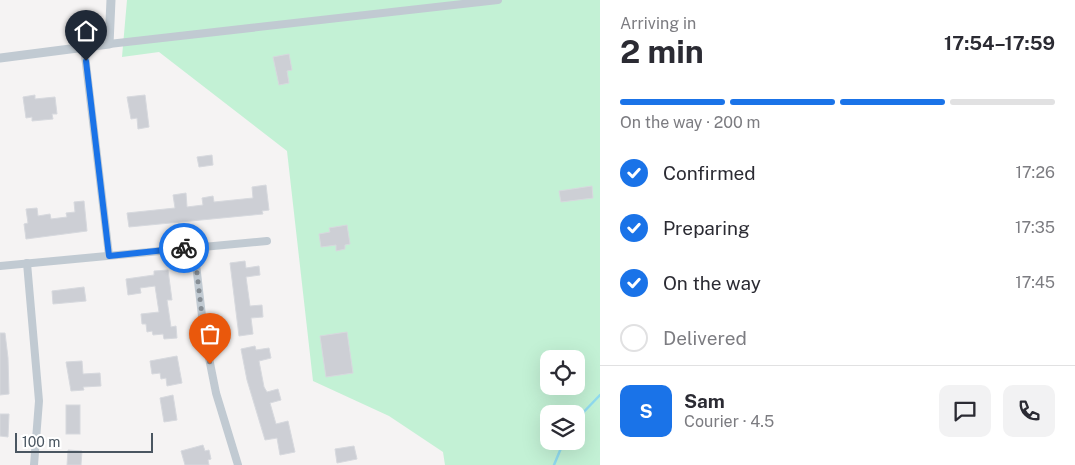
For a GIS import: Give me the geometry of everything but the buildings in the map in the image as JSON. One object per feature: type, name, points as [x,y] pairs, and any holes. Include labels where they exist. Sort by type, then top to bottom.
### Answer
[{"type":"street","points":[[109,44],[111,0]]},
{"type":"street","points":[[0,58],[498,0]]},
{"type":"street","points":[[84,47],[109,256]]},
{"type":"street","points":[[0,266],[266,241]]},
{"type":"street","points":[[194,247],[204,333],[216,393],[238,465]]},
{"type":"street","points":[[27,263],[38,401],[34,465]]},
{"type":"green space","points":[[127,0],[600,0],[600,465],[445,465],[443,452],[389,416],[313,381],[287,151],[159,52],[122,57]]},
{"type":"waterway","points":[[585,411],[600,395]]},
{"type":"waterway","points":[[554,465],[560,450]]},
{"type":"way so far","points":[[184,248],[194,247],[204,333],[210,364]]},
{"type":"route","points":[[86,61],[109,256],[184,248]]}]
